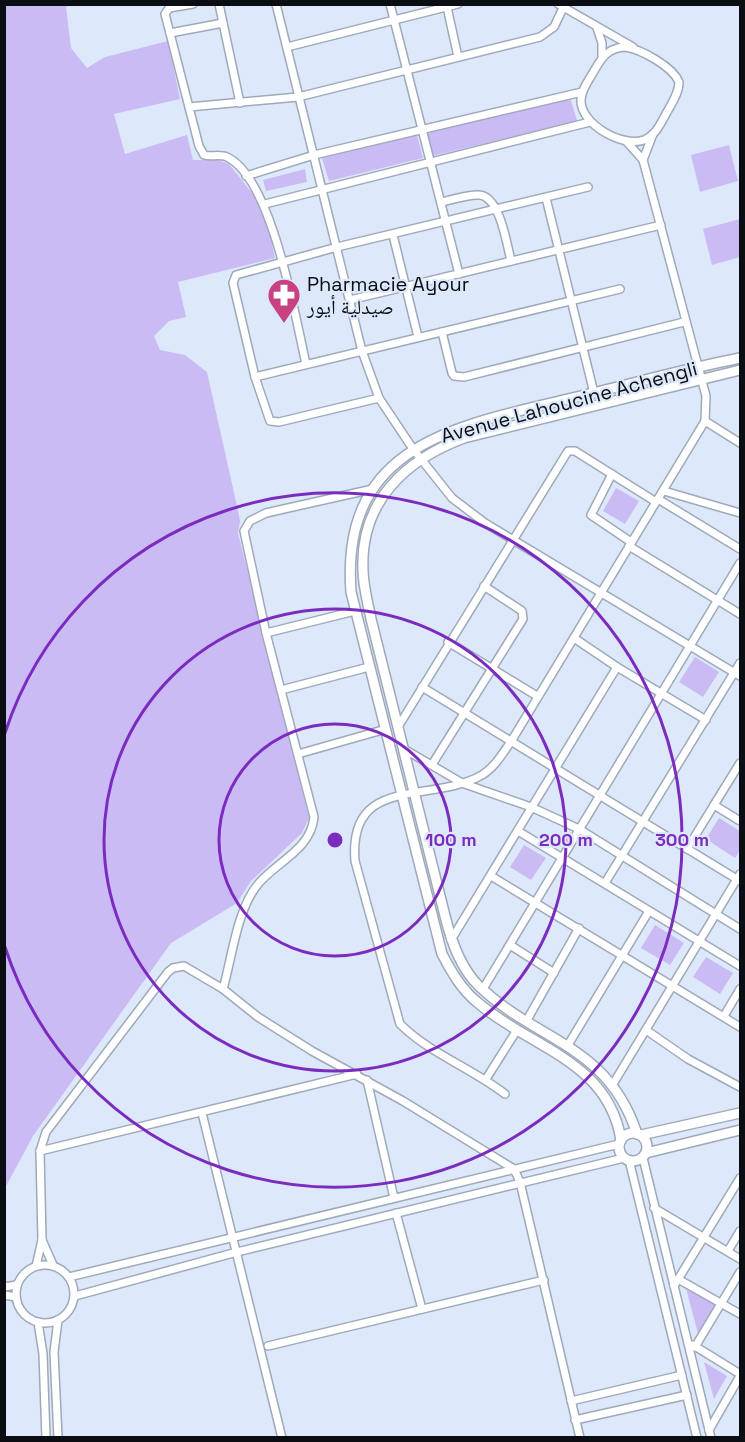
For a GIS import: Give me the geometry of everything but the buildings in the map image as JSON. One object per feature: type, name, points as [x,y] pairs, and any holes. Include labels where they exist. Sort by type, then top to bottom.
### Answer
[{"type":"street","points":[[193,4],[169,8],[166,11],[201,153],[229,158],[246,176],[265,204],[306,364]]},
{"type":"street","points":[[219,4],[240,103]]},
{"type":"street","points":[[276,4],[362,351],[379,398],[420,458],[452,498],[512,539],[738,675]]},
{"type":"street","points":[[390,4],[459,274]]},
{"type":"street","points":[[287,47],[458,4]]},
{"type":"street","points":[[189,106],[298,97],[546,34],[560,6],[638,50],[674,73],[679,82],[677,92],[653,134],[643,160]]},
{"type":"street","points":[[447,7],[458,57]]},
{"type":"street","points":[[170,33],[223,23]]},
{"type":"street","points":[[506,1094],[486,1079],[412,1035],[400,1024],[355,861],[354,838],[357,825],[372,806],[402,795],[462,783],[493,767],[512,741],[537,696],[705,421],[706,396],[684,322],[643,160],[626,141],[591,122],[582,108],[582,92],[602,57],[602,43],[597,28]]},
{"type":"street","points":[[602,57],[619,48],[638,50]]},
{"type":"street","points":[[246,176],[314,155],[582,92]]},
{"type":"street","points":[[265,204],[591,122]]},
{"type":"street","points":[[626,141],[640,141],[653,134]]},
{"type":"street","points":[[379,398],[273,422],[267,418],[255,377],[233,279],[240,273],[337,247],[588,187]]},
{"type":"street","points":[[441,202],[479,195],[486,196],[497,209],[511,261]]},
{"type":"street","points":[[546,198],[594,393]]},
{"type":"street","points":[[350,300],[660,225]]},
{"type":"street","points":[[393,235],[418,337]]},
{"type":"street","points":[[255,377],[620,289]]},
{"type":"street","points":[[442,332],[452,373],[459,377],[684,322]]},
{"type":"street","name":"Avenue Lahoucine Achengli","points":[[620,1142],[615,1111],[592,1079],[477,1003],[458,981],[442,954],[355,611],[349,568],[352,540],[364,504],[384,474],[414,449],[444,433],[594,393],[741,358]]},
{"type":"street","name":"Avenue Lahoucine Achengli","points":[[639,1135],[623,1099],[613,1084],[568,1045],[495,1000],[471,976],[451,940],[364,585],[363,556],[369,528],[385,492],[401,473],[435,449],[464,438],[741,370]]},
{"type":"street","points":[[705,421],[741,443]]},
{"type":"street","points":[[398,727],[448,642],[568,451],[575,451],[741,549]]},
{"type":"street","points":[[612,474],[591,515],[630,544],[741,614]]},
{"type":"street","points":[[223,989],[245,904],[260,882],[293,855],[309,837],[314,817],[266,633],[244,535],[247,525],[261,515],[288,506],[373,489]]},
{"type":"street","points":[[664,491],[741,513]]},
{"type":"street","points":[[483,989],[741,563]]},
{"type":"street","points":[[433,763],[524,615],[484,586]]},
{"type":"street","points":[[266,633],[355,611]]},
{"type":"street","points":[[574,638],[617,667],[706,720]]},
{"type":"street","points":[[448,642],[537,696]]},
{"type":"street","points":[[605,884],[706,720],[738,675],[741,663]]},
{"type":"street","points":[[281,690],[369,666]]},
{"type":"street","points":[[451,940],[617,667]]},
{"type":"street","points":[[422,687],[687,849],[740,878],[613,1084]]},
{"type":"street","points":[[298,754],[386,729]]},
{"type":"street","points":[[404,749],[433,763],[462,783],[531,807],[579,829],[716,915],[741,928]]},
{"type":"street","points":[[687,849],[741,763]]},
{"type":"street","points":[[714,805],[741,821]]},
{"type":"street","points":[[518,831],[741,966]]},
{"type":"street","points":[[491,876],[741,1027]]},
{"type":"street","points":[[568,1045],[650,911]]},
{"type":"street","points":[[527,1020],[579,928]]},
{"type":"street","points":[[510,945],[554,973]]},
{"type":"street","points":[[36,1266],[42,1240],[40,1151],[50,1127],[173,968],[179,965],[189,968],[223,989],[258,1017],[312,1051],[357,1074],[514,1169],[520,1182],[580,1437]]},
{"type":"street","points":[[724,1017],[741,989]]},
{"type":"street","points":[[486,1079],[517,1030]]},
{"type":"street","points":[[646,1030],[688,1059],[741,1087]]},
{"type":"street","points":[[40,1151],[357,1074]]},
{"type":"street","points":[[367,1080],[393,1198]]},
{"type":"street","points":[[202,1113],[282,1437]]},
{"type":"street","points":[[69,1277],[620,1142],[628,1134],[639,1135],[741,1113]]},
{"type":"street","points":[[75,1296],[237,1252],[741,1130]]},
{"type":"street","points":[[639,1135],[647,1145],[644,1155],[654,1208],[676,1283],[710,1434]]},
{"type":"street","points":[[620,1142],[627,1159],[697,1437]]},
{"type":"street","points":[[676,1283],[741,1178]]},
{"type":"street","points":[[654,1208],[741,1259]]},
{"type":"street","points":[[396,1213],[422,1309]]},
{"type":"street","points":[[728,1251],[741,1231]]},
{"type":"street","points":[[42,1240],[53,1265]]},
{"type":"street","points":[[53,1265],[69,1277],[75,1296],[71,1308],[58,1320],[38,1322],[22,1311],[16,1297],[17,1285],[29,1269],[36,1266],[53,1265]]},
{"type":"street","points":[[691,1344],[741,1272]]},
{"type":"street","points":[[268,1346],[544,1280]]},
{"type":"street","points":[[676,1283],[741,1314]]},
{"type":"street","points":[[4,1287],[17,1285]]},
{"type":"street","points":[[4,1295],[16,1297]]},
{"type":"street","points":[[58,1320],[54,1352],[58,1437]]},
{"type":"street","points":[[38,1322],[43,1353],[46,1437]]},
{"type":"street","points":[[691,1344],[741,1375],[710,1434]]},
{"type":"street","points":[[571,1401],[682,1375]]},
{"type":"street","points":[[575,1420],[687,1395]]},
{"type":"shaded area","points":[[5,5],[72,5],[66,7],[71,48],[87,68],[105,57],[168,41],[180,99],[114,114],[125,154],[187,135],[193,160],[218,160],[229,164],[264,208],[275,258],[178,282],[186,317],[169,321],[154,336],[160,350],[185,355],[207,372],[240,521],[238,533],[309,818],[302,833],[251,881],[237,903],[171,943],[33,1136],[5,1188]]},
{"type":"shaded area","points":[[570,97],[577,121],[432,156],[426,132]]},
{"type":"shaded area","points":[[417,135],[423,158],[329,181],[322,158]]},
{"type":"shaded area","points":[[729,145],[738,181],[700,192],[691,155]]},
{"type":"shaded area","points":[[305,169],[307,182],[266,191],[263,180]]},
{"type":"shaded area","points":[[740,219],[740,257],[712,265],[703,229]]},
{"type":"shaded area","points":[[616,488],[639,501],[625,524],[603,511]]},
{"type":"shaded area","points":[[695,657],[719,672],[703,697],[679,682]]},
{"type":"shaded area","points":[[719,818],[740,831],[740,850],[735,858],[706,839]]},
{"type":"shaded area","points":[[524,845],[546,858],[531,880],[510,867]]},
{"type":"shaded area","points":[[655,925],[684,943],[670,965],[641,948]]},
{"type":"shaded area","points":[[706,957],[733,973],[720,994],[693,977]]},
{"type":"shaded area","points":[[685,1284],[717,1302],[698,1334]]},
{"type":"shaded area","points":[[704,1362],[727,1376],[714,1399]]},
{"type":"place","name":"Pharmacie Ayour صيدلية أيور","points":[[284,324]]}]
